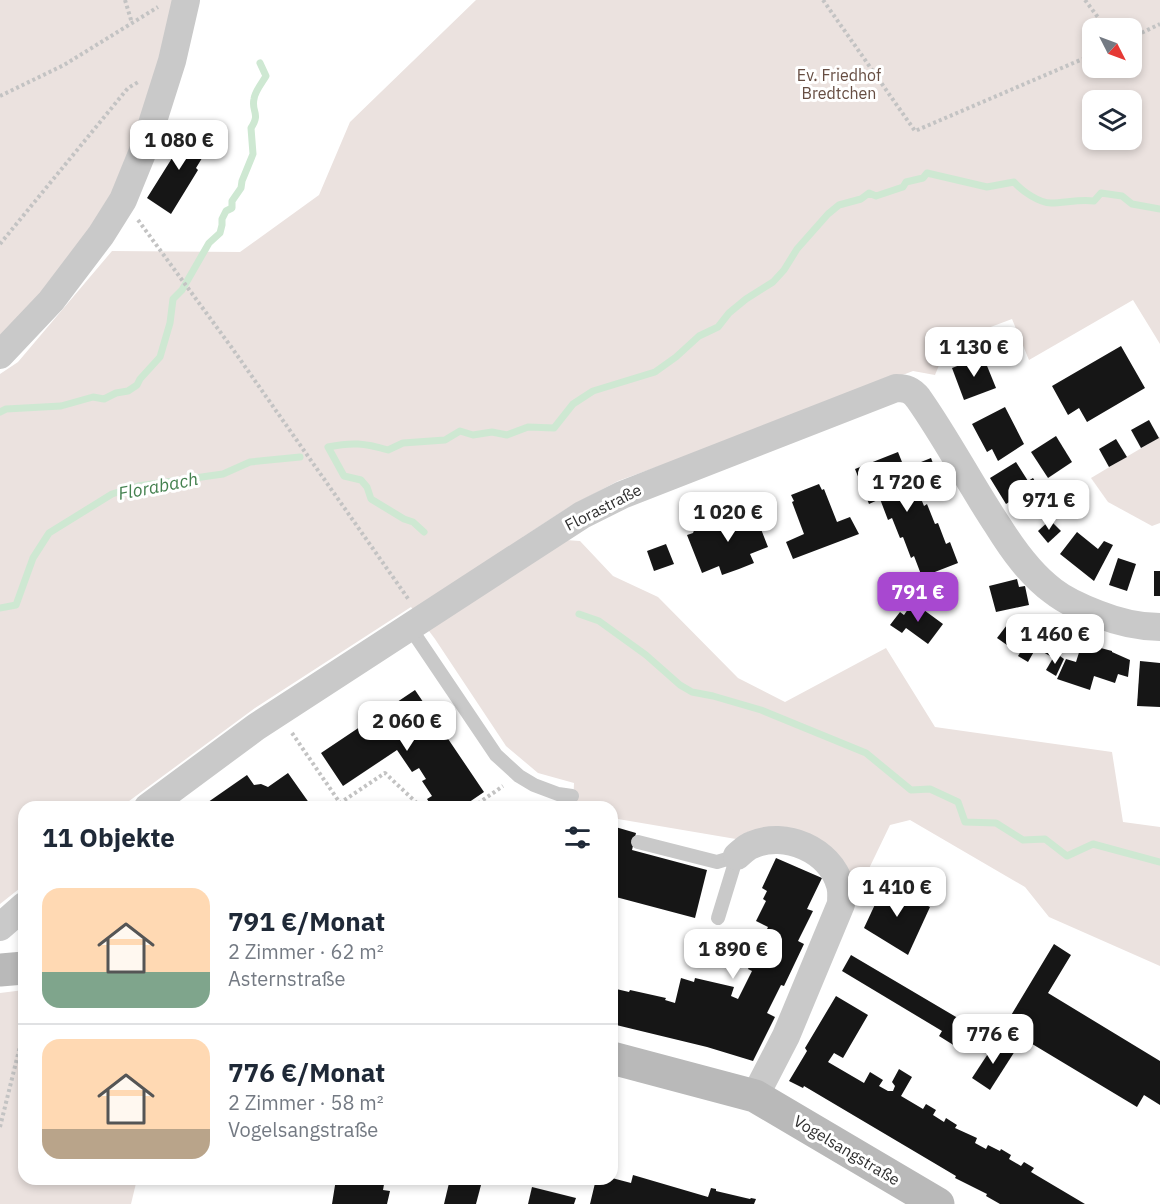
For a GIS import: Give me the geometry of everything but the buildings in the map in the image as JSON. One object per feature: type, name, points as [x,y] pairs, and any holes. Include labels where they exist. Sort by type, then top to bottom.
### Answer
[{"type":"street","points":[[0,355],[51,301],[101,235],[123,200],[145,146],[172,61],[173,3]]},
{"type":"street","name":"Florastraße","points":[[156,801],[278,713],[582,515],[622,495],[896,388],[913,391],[1009,543],[1033,573],[1054,592],[1075,605],[1111,619],[1146,627],[1160,627]]},
{"type":"street","points":[[737,856],[750,845],[762,841],[788,840],[814,852],[836,875],[841,887],[841,904],[786,1036],[755,1096]]},
{"type":"street","points":[[0,927],[18,911]]},
{"type":"street","points":[[0,970],[18,968]]},
{"type":"street","name":"Vogelsangstraße","points":[[618,1060],[755,1096],[938,1204]]},
{"type":"lane","points":[[416,622],[496,755],[519,776],[534,785],[558,794],[572,796]]},
{"type":"lane","points":[[638,842],[717,862],[737,856]]},
{"type":"lane","points":[[718,918],[737,856]]},
{"type":"path","points":[[125,0],[132,23]]},
{"type":"path","points":[[823,0],[915,131],[1082,59]]},
{"type":"path","points":[[1085,0],[1098,18]]},
{"type":"path","points":[[0,96],[64,65],[132,23],[173,3]]},
{"type":"path","points":[[1142,33],[1160,24]]},
{"type":"path","points":[[0,244],[128,88],[172,61]]},
{"type":"path","points":[[123,200],[232,348],[416,622]]},
{"type":"path","points":[[278,713],[339,801]]},
{"type":"path","points":[[343,801],[385,773],[415,801]]},
{"type":"path","points":[[482,801],[519,776]]},
{"type":"path","points":[[0,1127],[18,1054]]},
{"type":"green space","points":[[0,0],[177,0],[124,176],[87,242],[0,343]]},
{"type":"green space","name":"Ev. Friedhof Bredtchen","points":[[476,0],[1160,0],[1160,344],[1133,300],[1029,360],[1012,319],[948,343],[935,375],[913,371],[618,481],[569,507],[523,537],[580,541],[613,576],[658,597],[738,678],[785,702],[886,648],[935,727],[1112,752],[1123,822],[1160,827],[1160,966],[1049,917],[1025,887],[910,820],[890,825],[862,883],[851,878],[830,855],[618,819],[618,801],[573,801],[574,783],[538,773],[506,746],[411,607],[255,708],[129,801],[18,801],[18,890],[0,904],[0,374],[18,362],[112,251],[240,252],[319,195],[350,122]]},
{"type":"green space","points":[[1160,437],[1160,523],[1152,526],[1108,502],[1091,478]]},
{"type":"green space","points":[[18,991],[18,1185],[136,1185],[131,1204],[0,1204],[0,993]]},
{"type":"waterway","points":[[0,412],[6,409],[61,406],[93,397],[104,399],[116,393],[128,391],[137,385],[160,357],[170,323],[173,299],[182,290],[209,243],[220,233],[222,219],[226,211],[232,208],[232,201],[241,188],[253,154],[251,128],[256,116],[253,103],[257,90],[266,76],[260,63]]},
{"type":"waterway","points":[[424,532],[413,522],[371,499],[367,487],[361,480],[344,476],[328,447],[358,444],[388,450],[403,443],[445,440],[460,431],[473,435],[492,432],[507,435],[528,427],[554,428],[573,404],[593,391],[655,372],[699,336],[718,327],[729,313],[746,299],[773,282],[784,270],[797,249],[839,205],[861,199],[869,193],[876,196],[903,187],[906,182],[923,178],[927,173],[987,187],[1014,182],[1031,196],[1046,202],[1094,201],[1101,193],[1122,196],[1132,204],[1160,209]]},
{"type":"waterway","name":"Florabach","points":[[0,608],[16,605],[33,558],[49,533],[112,494],[138,486],[223,474],[250,462],[300,457]]},
{"type":"waterway","points":[[579,614],[599,621],[692,692],[761,710],[866,753],[911,790],[930,789],[958,802],[965,822],[996,823],[1023,840],[1045,839],[1067,856],[1093,844],[1160,862]]}]
